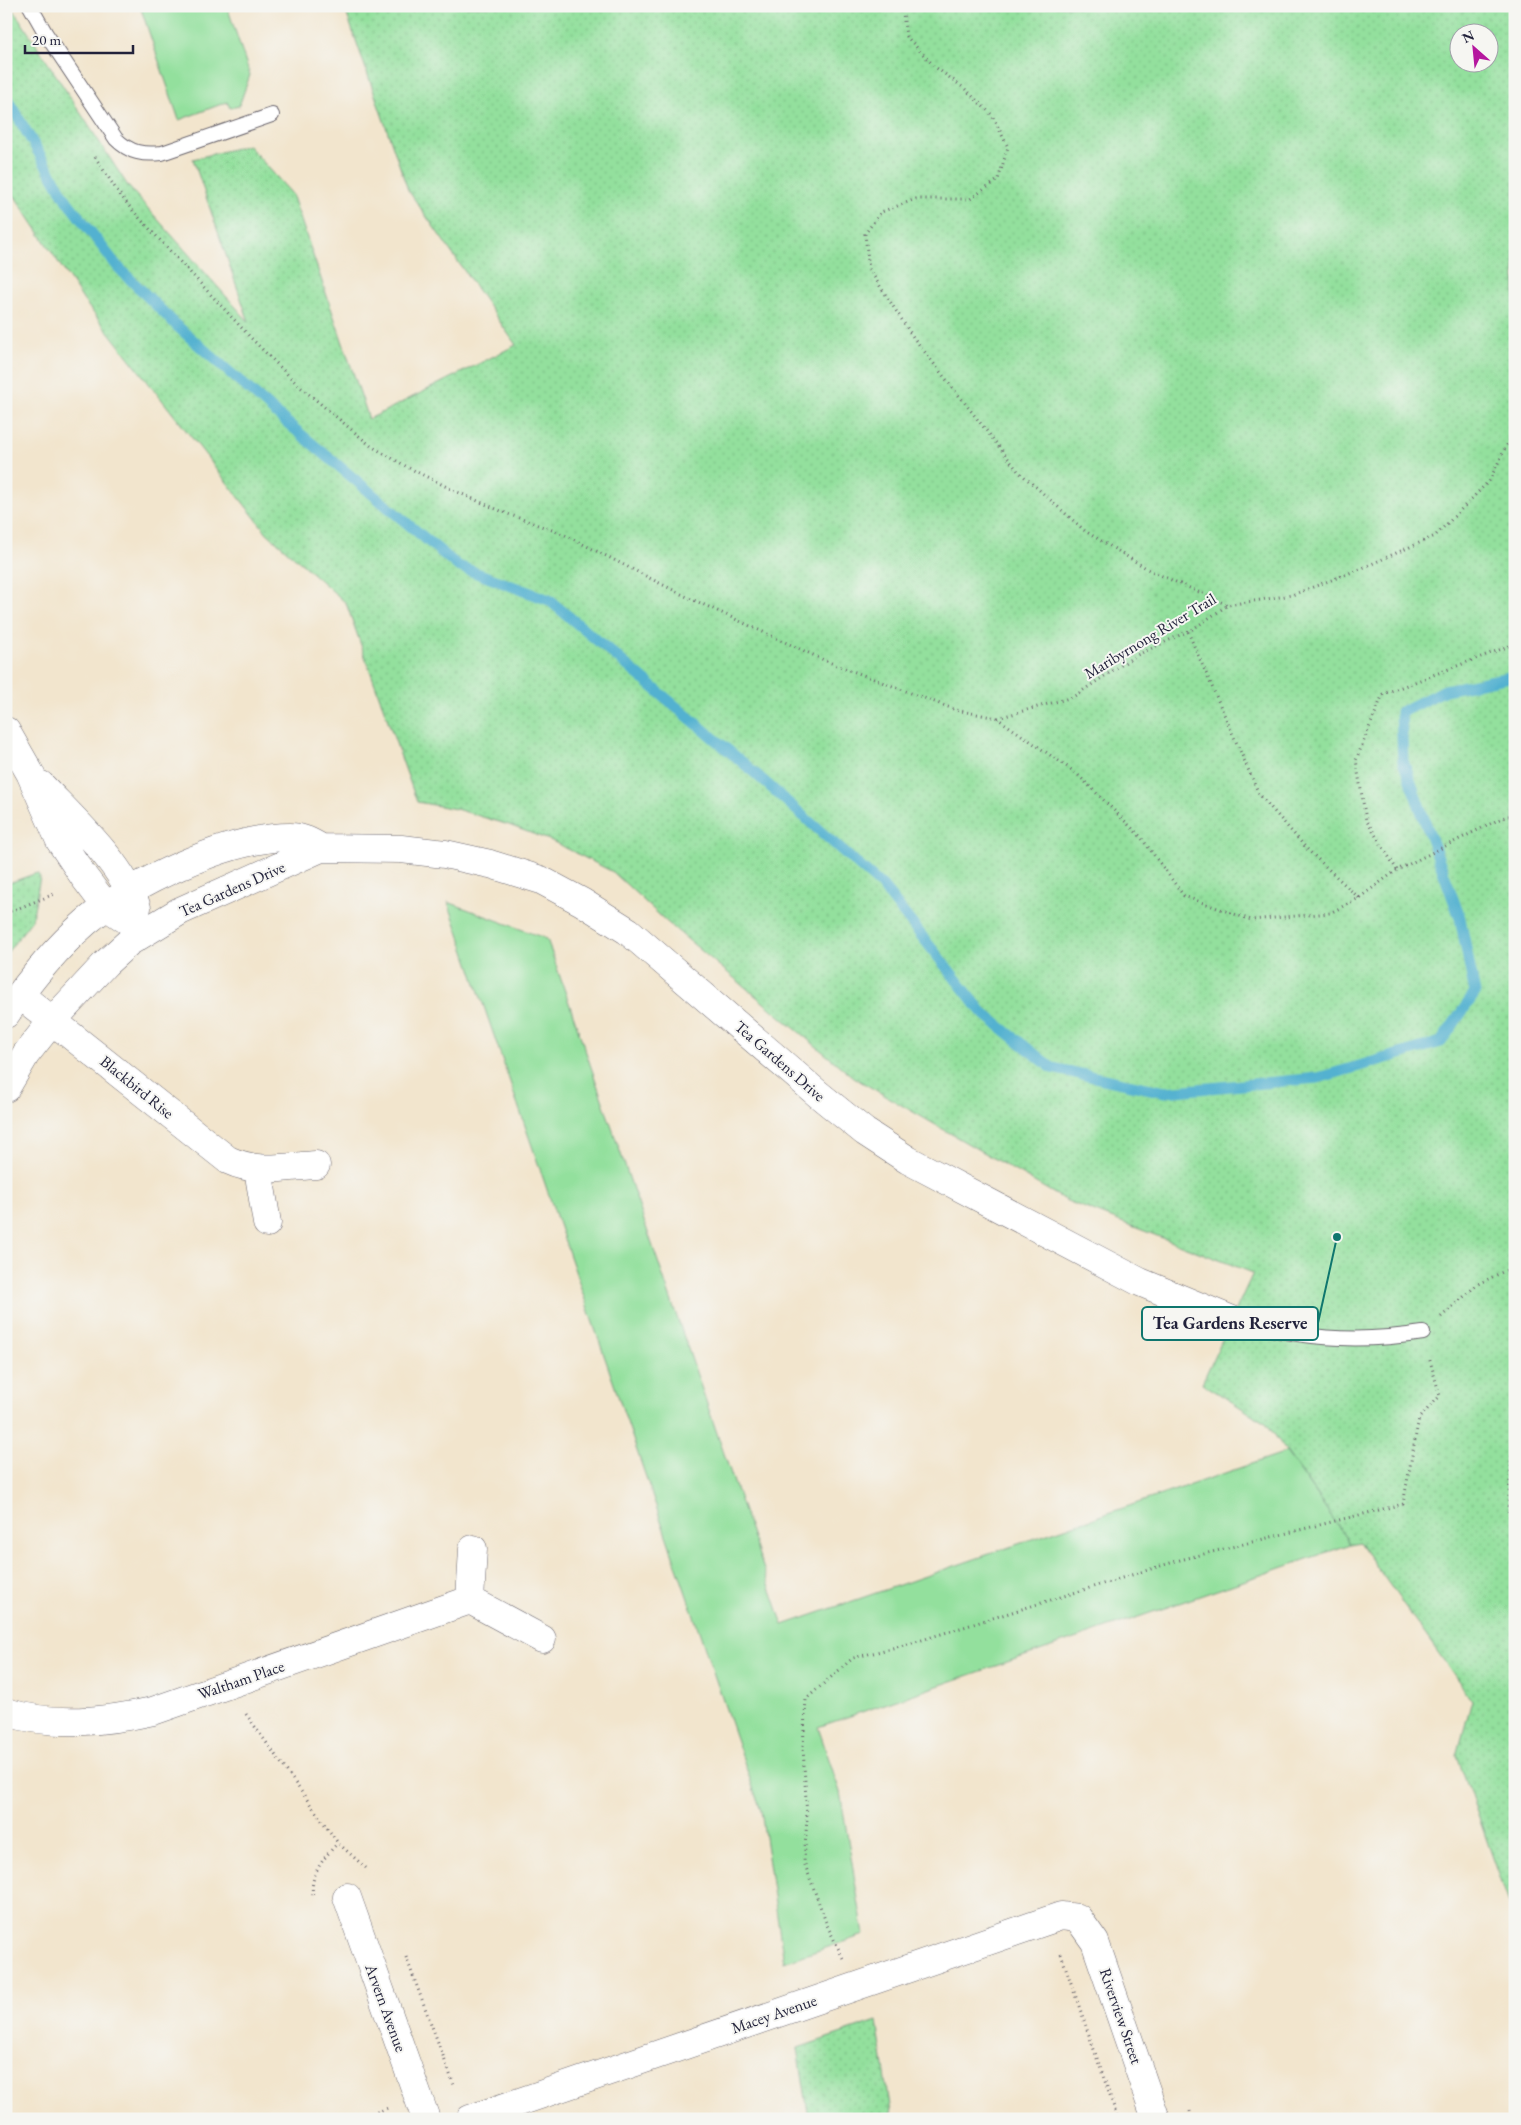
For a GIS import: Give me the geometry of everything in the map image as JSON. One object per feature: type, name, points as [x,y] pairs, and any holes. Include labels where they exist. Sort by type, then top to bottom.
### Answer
[{"type":"street","points":[[6,731],[30,773],[60,841],[106,906],[144,932]]},
{"type":"street","points":[[30,773],[79,824],[131,891],[144,932]]},
{"type":"street","name":"Tea Gardens Drive","points":[[13,1004],[66,941],[106,906],[131,891],[214,853],[252,842],[291,837],[306,840],[321,848]]},
{"type":"street","name":"Tea Gardens Drive","points":[[6,1088],[26,1054],[53,1020],[106,963],[144,932],[208,897],[321,848],[401,848],[445,854],[490,864],[541,880],[582,902],[628,931],[825,1100],[865,1132],[908,1160],[1140,1282],[1232,1320]]},
{"type":"street","name":"Blackbird Rise","points":[[13,1004],[53,1020],[228,1160],[242,1166],[258,1169],[316,1164]]},
{"type":"street","points":[[258,1169],[267,1223]]},
{"type":"street","points":[[473,1549],[470,1600],[542,1638]]},
{"type":"street","name":"Waltham Place","points":[[6,1712],[30,1720],[60,1722],[125,1717],[153,1711],[470,1600]]},
{"type":"street","name":"Arvern Avenue","points":[[347,1897],[426,2119]]},
{"type":"street","name":"Macey Avenue","points":[[470,2119],[1030,1925],[1061,1916],[1078,1918]]},
{"type":"street","name":"Riverview Street","points":[[1078,1918],[1095,1942],[1156,2119]]},
{"type":"lane","points":[[30,6],[46,34],[116,139],[125,148],[136,153],[162,152],[272,115]]},
{"type":"lane","points":[[1232,1320],[1288,1334],[1347,1340],[1386,1339],[1423,1333]]},
{"type":"path","points":[[902,6],[906,36],[935,66],[964,88],[992,115],[1008,147],[998,180],[970,199],[916,199],[881,212],[865,234],[869,269],[913,337],[1018,471],[1085,531],[1151,571],[1228,605]]},
{"type":"path","points":[[93,155],[118,192],[134,211],[252,339],[298,385],[371,446],[455,491],[508,514],[563,534],[685,596],[826,661],[956,710],[997,718],[1076,773],[1140,836],[1184,896],[1251,920],[1330,912],[1359,898],[1397,870],[1502,818],[1515,814]]},
{"type":"path","name":"Maribyrnong River Trail","points":[[997,718],[1073,697],[1135,656],[1188,632],[1228,605],[1292,595],[1360,569],[1435,536],[1489,481],[1515,429]]},
{"type":"path","points":[[1188,632],[1258,794],[1307,848],[1359,898]]},
{"type":"path","points":[[1397,870],[1366,820],[1356,760],[1383,694],[1515,644]]},
{"type":"path","points":[[6,913],[59,892]]},
{"type":"path","points":[[857,1985],[827,1925],[804,1862],[807,1818],[803,1746],[806,1699],[853,1658],[912,1643],[1180,1560],[1403,1504],[1419,1418],[1440,1396],[1423,1333],[1478,1284],[1515,1266]]},
{"type":"path","points":[[1515,1401],[1508,1510],[1515,1534]]},
{"type":"path","points":[[1060,1951],[1118,2119]]},
{"type":"green space","points":[[6,6],[11,6],[128,186],[249,322],[193,159],[248,145],[292,194],[369,419],[516,345],[408,190],[344,6],[1515,6],[1515,1920],[1457,1756],[1472,1700],[1359,1542],[1351,1544],[1267,1424],[1202,1383],[1253,1273],[1067,1201],[853,1077],[668,923],[613,872],[552,841],[509,825],[456,809],[417,802],[346,603],[267,533],[84,301],[6,183]]},
{"type":"green space","points":[[140,6],[227,6],[250,75],[239,106],[230,108],[227,102],[179,120]]},
{"type":"green space","points":[[37,873],[40,877],[32,920],[6,954],[6,884]]},
{"type":"green space","points":[[448,902],[547,939],[783,1625],[1286,1452],[1351,1544],[818,1727],[840,1792],[864,1935],[784,1962],[761,1811]]},
{"type":"green space","points":[[877,2021],[892,2119],[809,2119],[798,2048]]},
{"type":"waterway","points":[[6,97],[67,201],[117,266],[177,326],[278,415],[458,566],[549,600],[748,767],[882,886],[982,1012],[1052,1068],[1165,1092],[1318,1078],[1441,1042],[1475,993],[1460,918],[1403,761],[1401,712],[1445,690],[1515,676]]},
{"type":"place","name":"Tea Gardens Reserve","points":[[1337,1237]]}]
